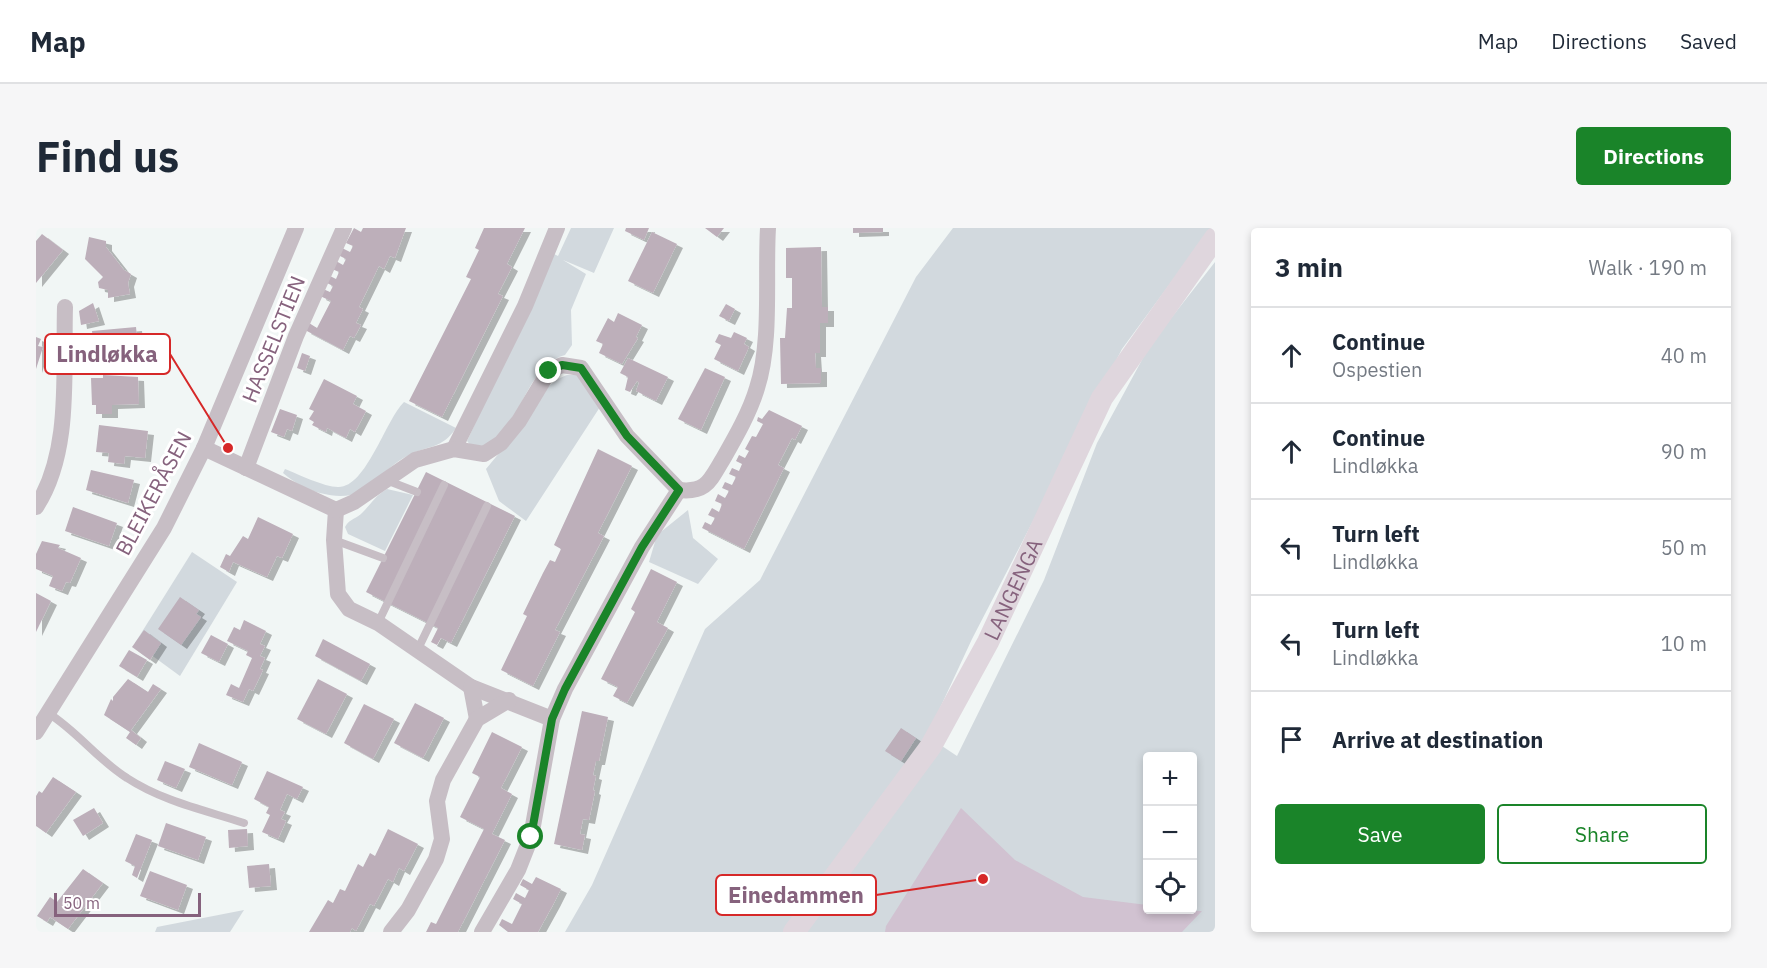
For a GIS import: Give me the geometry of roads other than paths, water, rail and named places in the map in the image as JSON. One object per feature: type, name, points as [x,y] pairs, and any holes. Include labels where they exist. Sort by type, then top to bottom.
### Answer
[{"type":"main road","name":"LANGENGA","points":[[794,932],[931,746],[988,642],[1102,398],[1215,237]]},
{"type":"street","name":"BLEIKERÅSEN","points":[[36,732],[164,528],[204,448],[296,228]]},
{"type":"street","name":"HASSELSTIEN","points":[[246,468],[296,336],[344,228]]},
{"type":"street","points":[[454,449],[525,306],[557,228]]},
{"type":"street","points":[[336,510],[415,460],[454,449],[484,454],[501,443],[519,421],[549,371],[562,365],[581,368],[627,436],[679,490],[695,492],[707,484],[728,450],[757,388],[766,327],[768,228]]},
{"type":"street","points":[[36,507],[49,486],[60,447],[65,307]]},
{"type":"street","points":[[204,448],[336,510]]},
{"type":"street","points":[[482,932],[518,870],[531,837],[552,719],[565,689],[642,547],[679,490]]},
{"type":"street","points":[[336,510],[334,540],[338,594],[349,609],[378,623],[471,687],[509,700],[552,719]]},
{"type":"street","points":[[471,687],[477,718]]},
{"type":"street","points":[[392,932],[408,910],[436,859],[442,839],[437,801],[443,780],[477,718],[509,700]]},
{"type":"lane","points":[[386,480],[417,492]]},
{"type":"lane","points":[[378,623],[444,485]]},
{"type":"lane","points":[[417,651],[487,506]]},
{"type":"lane","points":[[334,540],[383,558]]},
{"type":"lane","points":[[48,714],[64,723],[124,777],[153,794],[244,823]]},
{"type":"place","name":"Lindløkka","points":[[228,448]]},
{"type":"place","name":"Einedammen","points":[[983,879]]}]
